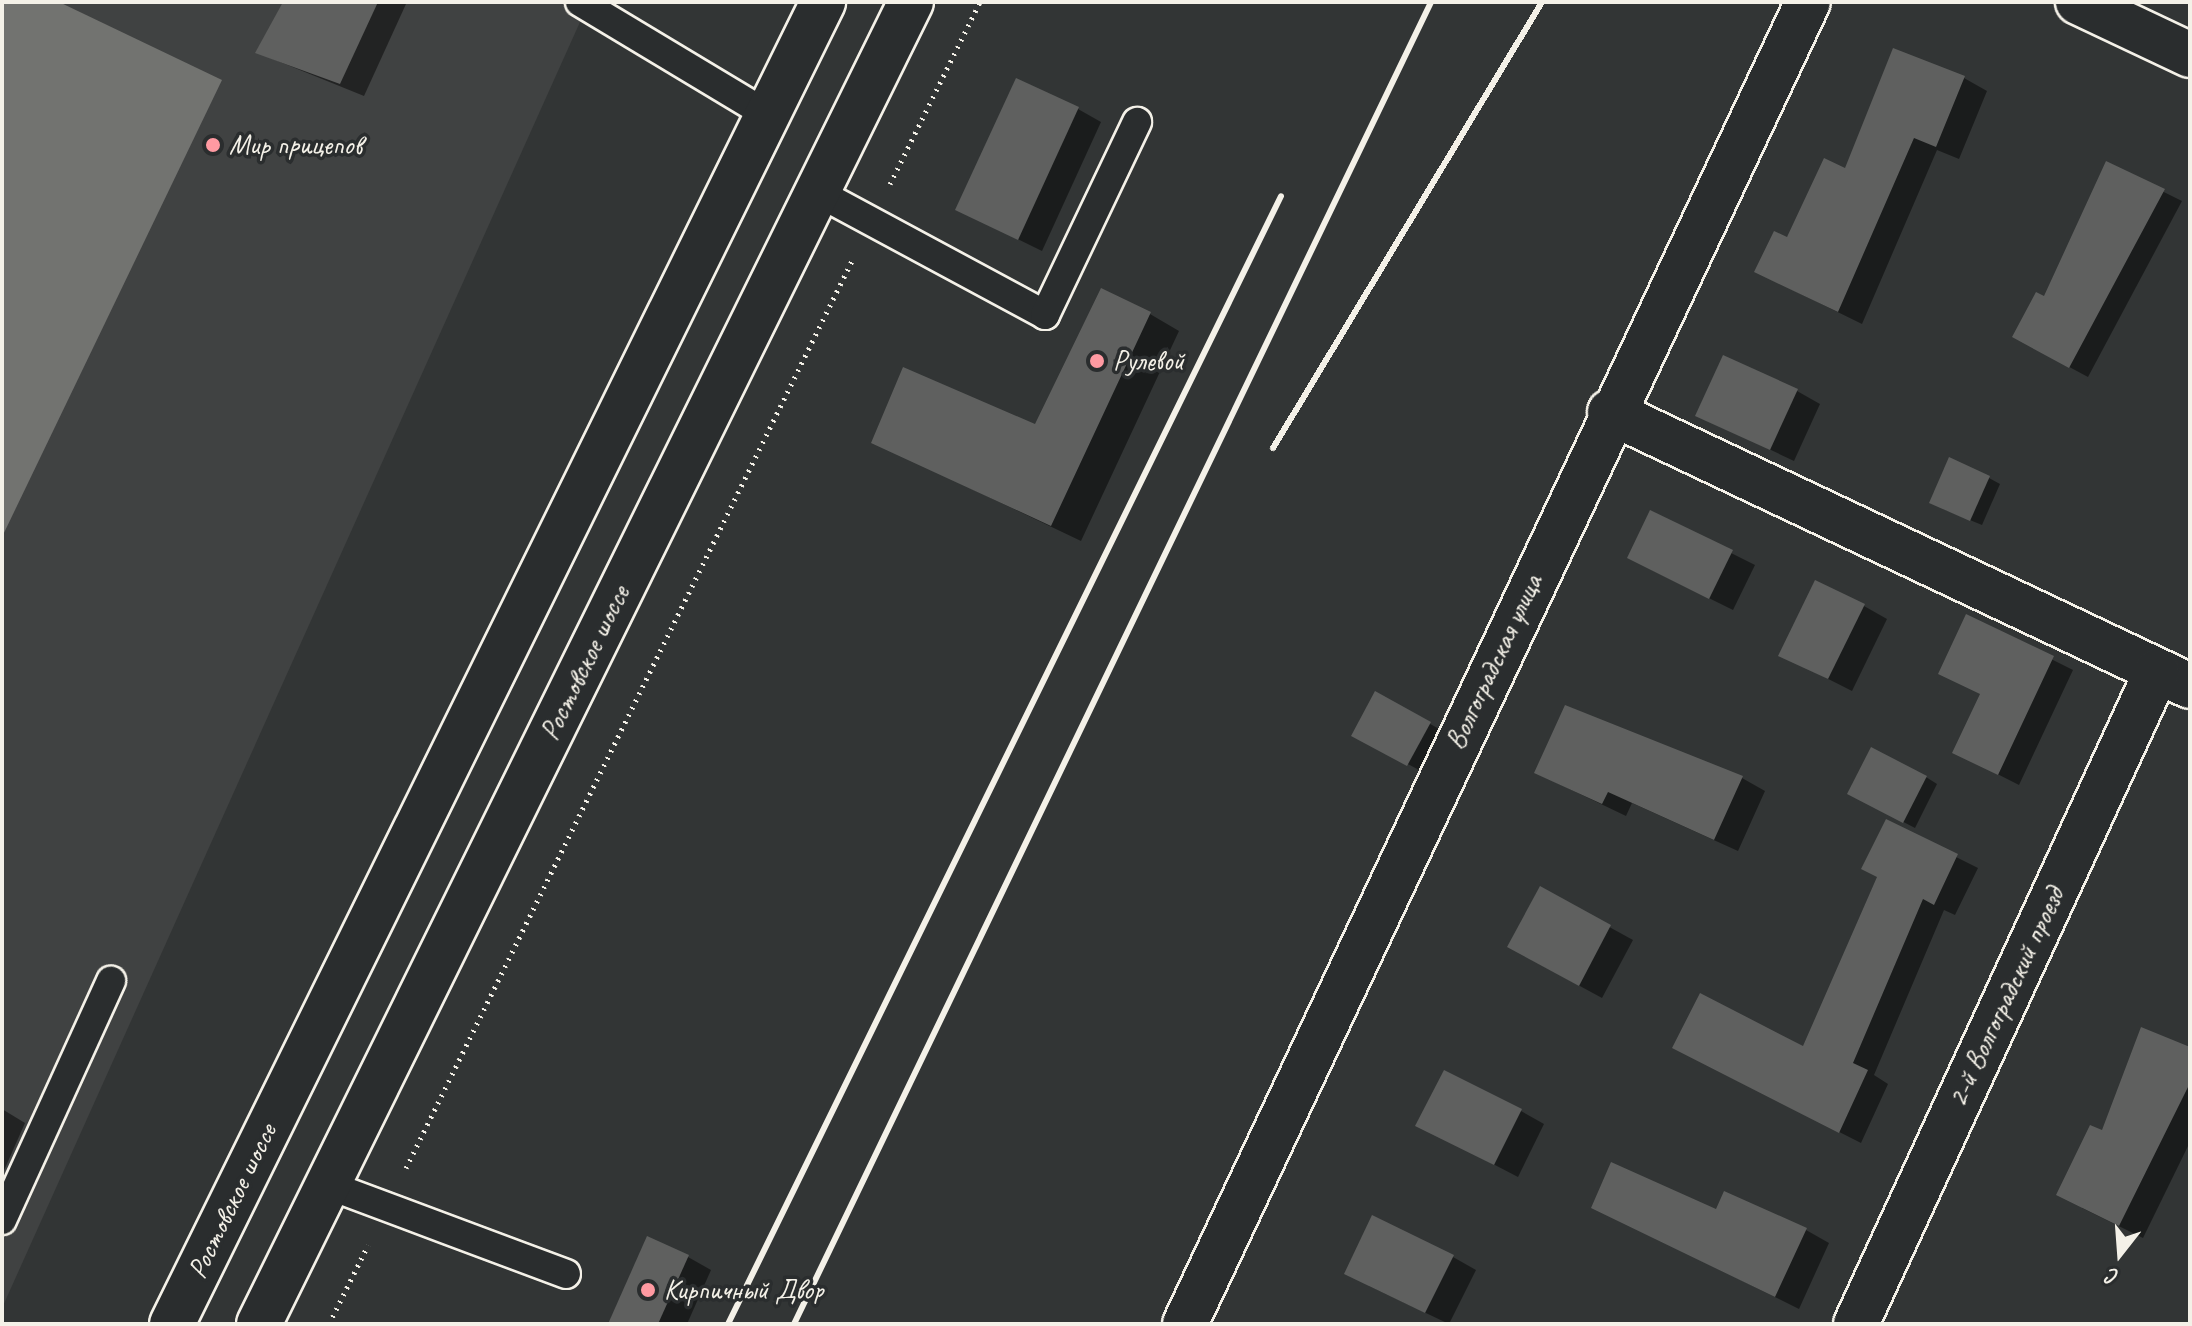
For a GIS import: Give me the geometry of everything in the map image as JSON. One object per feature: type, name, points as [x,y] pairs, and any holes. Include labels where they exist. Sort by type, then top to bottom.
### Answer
[{"type":"main road","name":"Ростовское шоссе","points":[[172,1324],[823,2]]},
{"type":"main road","name":"Ростовское шоссе","points":[[259,1324],[911,2]]},
{"type":"main road","name":"Волгоградская улица","points":[[1185,1324],[1610,412],[1808,2]]},
{"type":"main road","points":[[2078,2],[2190,55]]},
{"type":"main road","name":"2-й Волгоградский проезд","points":[[1610,412],[2173,678],[1856,1324]]},
{"type":"lane","points":[[580,2],[768,115]]},
{"type":"lane","points":[[817,192],[1045,315],[1137,122]]},
{"type":"lane","points":[[2,1220],[111,981]]},
{"type":"lane","points":[[328,1185],[566,1274]]},
{"type":"path","points":[[329,1324],[980,2]]},
{"type":"shaded area","points":[[2,2],[589,2],[2,1308]]},
{"type":"shaded area","points":[[2,2],[59,2],[222,80],[2,537]]},
{"type":"building","points":[[283,2],[378,2],[340,84],[255,53]]},
{"type":"building","points":[[1893,48],[1965,76],[1936,147],[1914,138],[1838,312],[1754,272],[1774,231],[1787,237],[1824,158],[1845,168]]},
{"type":"building","points":[[1016,78],[1079,107],[1018,240],[955,210]]},
{"type":"building","points":[[2106,161],[2165,189],[2069,368],[2012,337],[2036,292],[2044,296]]},
{"type":"building","name":"Рулевой","points":[[1101,288],[1151,312],[1051,526],[871,443],[903,367],[1035,424]]},
{"type":"building","points":[[1723,355],[1798,389],[1770,450],[1695,416]]},
{"type":"building","points":[[1949,457],[1990,476],[1970,521],[1929,503]]},
{"type":"building","points":[[1650,510],[1733,550],[1709,599],[1627,558]]},
{"type":"building","points":[[1815,580],[1865,604],[1828,679],[1778,656]]},
{"type":"building","points":[[1966,614],[2054,656],[1998,775],[1952,753],[1980,694],[1938,674]]},
{"type":"building","points":[[1375,691],[1431,722],[1407,766],[1351,736]]},
{"type":"building","points":[[1565,705],[1743,776],[1714,840],[1608,792],[1602,804],[1534,773]]},
{"type":"building","points":[[1871,747],[1927,776],[1903,823],[1847,794]]},
{"type":"building","points":[[1886,819],[1958,854],[1934,905],[1923,899],[1853,1063],[1868,1070],[1839,1133],[1672,1048],[1700,993],[1803,1046],[1877,877],[1861,869]]},
{"type":"building","points":[[1540,886],[1611,925],[1579,986],[1507,947]]},
{"type":"building","points":[[2141,1027],[2190,1047],[2190,1083],[2119,1226],[2056,1195],[2090,1125],[2102,1130]]},
{"type":"building","points":[[1444,1070],[1522,1109],[1494,1165],[1415,1126]]},
{"type":"building","points":[[1611,1162],[1716,1209],[1724,1191],[1807,1228],[1775,1297],[1591,1208]]},
{"type":"building","points":[[1372,1215],[1454,1255],[1425,1313],[1344,1274]]},
{"type":"building","name":"Кирпичный Двор","points":[[647,1236],[689,1255],[658,1324],[608,1324]]},
{"type":"railway","points":[[794,1324],[1431,2]]},
{"type":"railway","points":[[1273,448],[1542,2]]},
{"type":"railway","points":[[728,1324],[1281,196]]},
{"type":"place","name":"Мир прицепов","points":[[213,145]]},
{"type":"place","name":"Рулевой","points":[[1097,361]]},
{"type":"place","name":"Кирпичный Двор","points":[[648,1290]]}]
